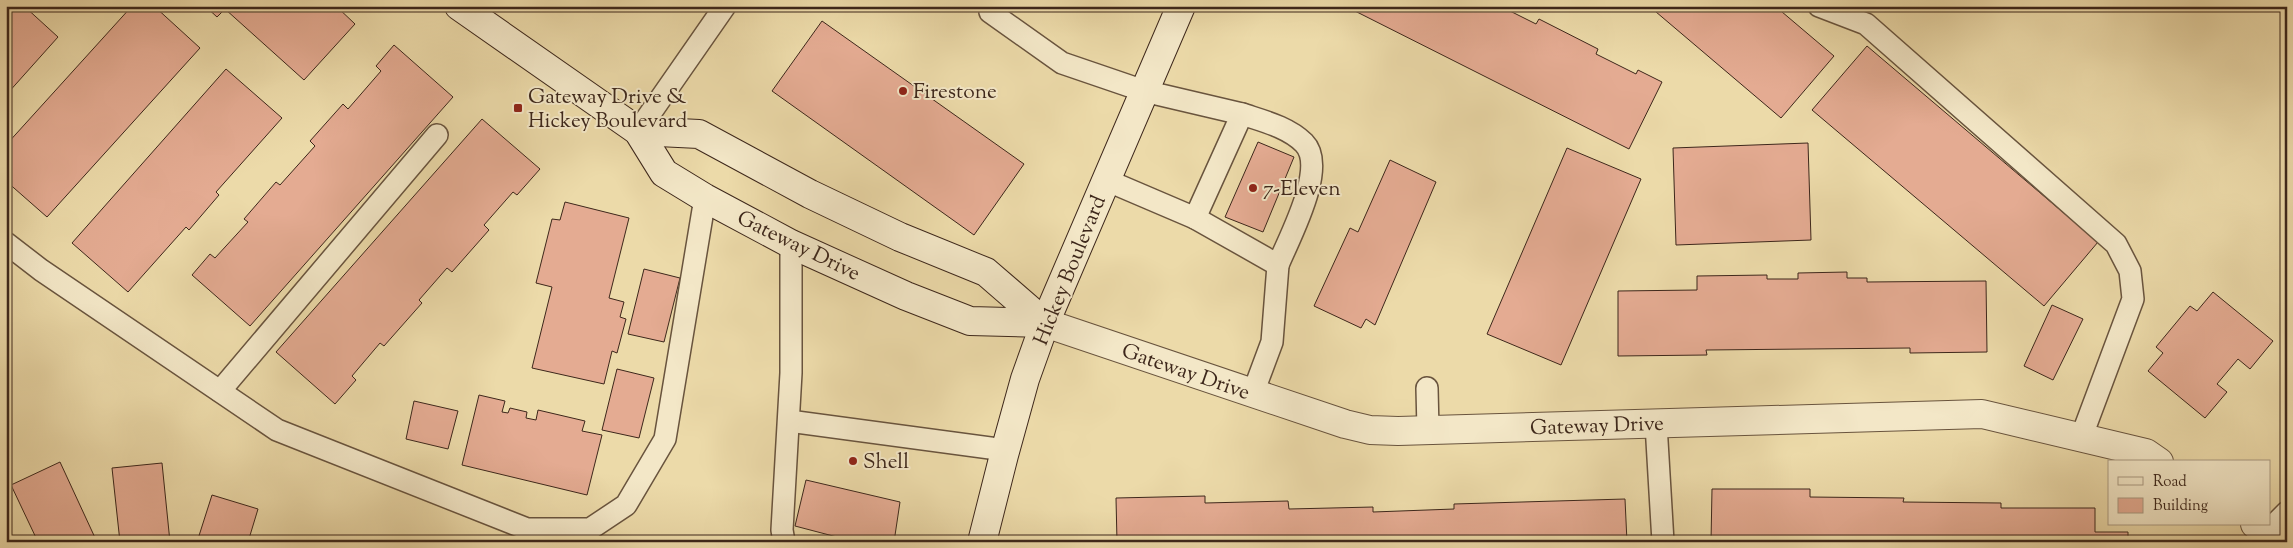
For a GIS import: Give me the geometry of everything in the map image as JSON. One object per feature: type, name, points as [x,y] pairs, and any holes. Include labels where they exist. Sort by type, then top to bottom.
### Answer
[{"type":"street","name":"Gateway Drive","points":[[459,6],[638,131],[664,173],[705,198],[791,244],[906,296],[970,321],[1045,323],[1345,424],[1370,430],[1428,430],[1982,414],[2146,453],[2156,460]]},
{"type":"street","name":"Hickey Boulevard","points":[[982,542],[1025,379],[1045,323],[1181,6]]},
{"type":"street","name":"Gateway Drive","points":[[638,131],[699,134],[819,198],[900,237],[986,272],[1045,323]]},
{"type":"lane","points":[[638,131],[725,6]]},
{"type":"lane","points":[[1819,6],[1866,24],[2116,244],[2130,271],[2133,298],[2081,438]]},
{"type":"lane","points":[[990,12],[1062,63],[1144,92],[1242,114],[1289,132],[1304,143],[1311,153],[1313,170],[1310,187],[1278,265],[1272,342],[1253,393]]},
{"type":"lane","points":[[1195,218],[1242,114]]},
{"type":"lane","points":[[220,391],[438,135]]},
{"type":"lane","points":[[1106,180],[1195,218],[1278,265]]},
{"type":"lane","points":[[6,243],[41,270],[276,430],[527,529],[590,529],[626,505],[665,439],[705,198]]},
{"type":"lane","points":[[784,542],[782,530],[791,373],[791,244]]},
{"type":"lane","points":[[1427,388],[1428,430]]},
{"type":"lane","points":[[788,421],[1005,450]]},
{"type":"lane","points":[[1656,424],[1663,542]]},
{"type":"lane","points":[[2265,533],[2287,512]]},
{"type":"building","points":[[6,6],[24,6],[58,37],[7,94]]},
{"type":"building","points":[[132,6],[154,6],[200,48],[47,217],[6,181],[6,145]]},
{"type":"building","points":[[205,6],[336,6],[355,24],[304,80],[225,9],[217,17]]},
{"type":"building","points":[[1345,6],[1500,6],[1536,24],[1539,19],[1598,49],[1596,54],[1636,74],[1638,70],[1662,82],[1629,149]]},
{"type":"building","points":[[1649,6],[1775,6],[1834,56],[1781,118]]},
{"type":"building","points":[[822,21],[1024,164],[974,235],[772,91]]},
{"type":"building","points":[[394,45],[453,97],[250,326],[192,275],[210,254],[215,258],[248,222],[244,219],[276,182],[280,185],[315,146],[310,141],[343,104],[348,109],[381,71],[376,66]]},
{"type":"building","points":[[1867,46],[2098,242],[2044,306],[1812,110]]},
{"type":"building","points":[[226,69],[282,118],[216,192],[219,195],[189,230],[186,227],[128,292],[72,243]]},
{"type":"building","points":[[482,119],[540,169],[517,195],[513,192],[484,225],[489,230],[452,272],[447,268],[419,300],[422,303],[384,346],[380,343],[352,376],[356,380],[335,404],[276,352]]},
{"type":"building","points":[[1258,142],[1294,157],[1263,232],[1225,217]]},
{"type":"building","points":[[1808,143],[1811,240],[1676,245],[1673,148]]},
{"type":"building","points":[[1567,148],[1641,179],[1561,365],[1487,334]]},
{"type":"building","points":[[1390,160],[1436,182],[1375,325],[1366,319],[1361,328],[1314,306],[1350,228],[1358,232]]},
{"type":"building","points":[[565,202],[629,218],[609,298],[624,302],[620,317],[626,319],[617,353],[612,351],[604,384],[532,368],[552,287],[536,283],[552,219],[560,220]]},
{"type":"building","points":[[644,269],[680,278],[664,342],[628,334]]},
{"type":"building","points":[[1847,272],[1847,278],[1867,278],[1867,282],[1986,281],[1987,352],[1910,353],[1910,348],[1706,350],[1707,355],[1618,356],[1618,291],[1697,290],[1697,276],[1767,275],[1767,279],[1798,279],[1798,273]]},
{"type":"building","points":[[2213,292],[2273,341],[2250,369],[2238,359],[2217,384],[2227,392],[2205,418],[2148,371],[2163,353],[2156,347],[2190,306],[2197,311]]},
{"type":"building","points":[[2052,305],[2083,319],[2053,380],[2024,366]]},
{"type":"building","points":[[617,369],[654,378],[639,438],[602,430]]},
{"type":"building","points":[[479,395],[505,401],[502,412],[508,413],[510,408],[527,412],[526,418],[536,420],[538,410],[585,421],[582,431],[602,435],[587,495],[462,465]]},
{"type":"building","points":[[414,401],[458,411],[448,449],[406,439]]},
{"type":"building","points":[[60,462],[97,542],[38,542],[11,485]]},
{"type":"building","points":[[162,463],[170,542],[120,542],[112,468]]},
{"type":"building","points":[[806,480],[900,502],[894,542],[856,542],[795,526]]},
{"type":"building","points":[[1712,489],[1810,489],[1810,497],[1904,498],[1903,502],[2001,503],[2001,508],[2095,508],[2095,532],[2128,532],[2128,542],[1711,542]]},
{"type":"building","points":[[212,495],[258,509],[248,542],[197,542]]},
{"type":"building","points":[[1205,496],[1205,503],[1288,501],[1289,509],[1373,507],[1373,512],[1454,509],[1454,504],[1625,499],[1627,542],[1117,542],[1116,498]]},
{"type":"place","name":"Firestone","points":[[903,91]]},
{"type":"place","name":"Gateway Drive & Hickey Boulevard","points":[[518,108]]},
{"type":"place","name":"7-Eleven","points":[[1253,188]]},
{"type":"place","name":"Shell","points":[[853,461]]}]
